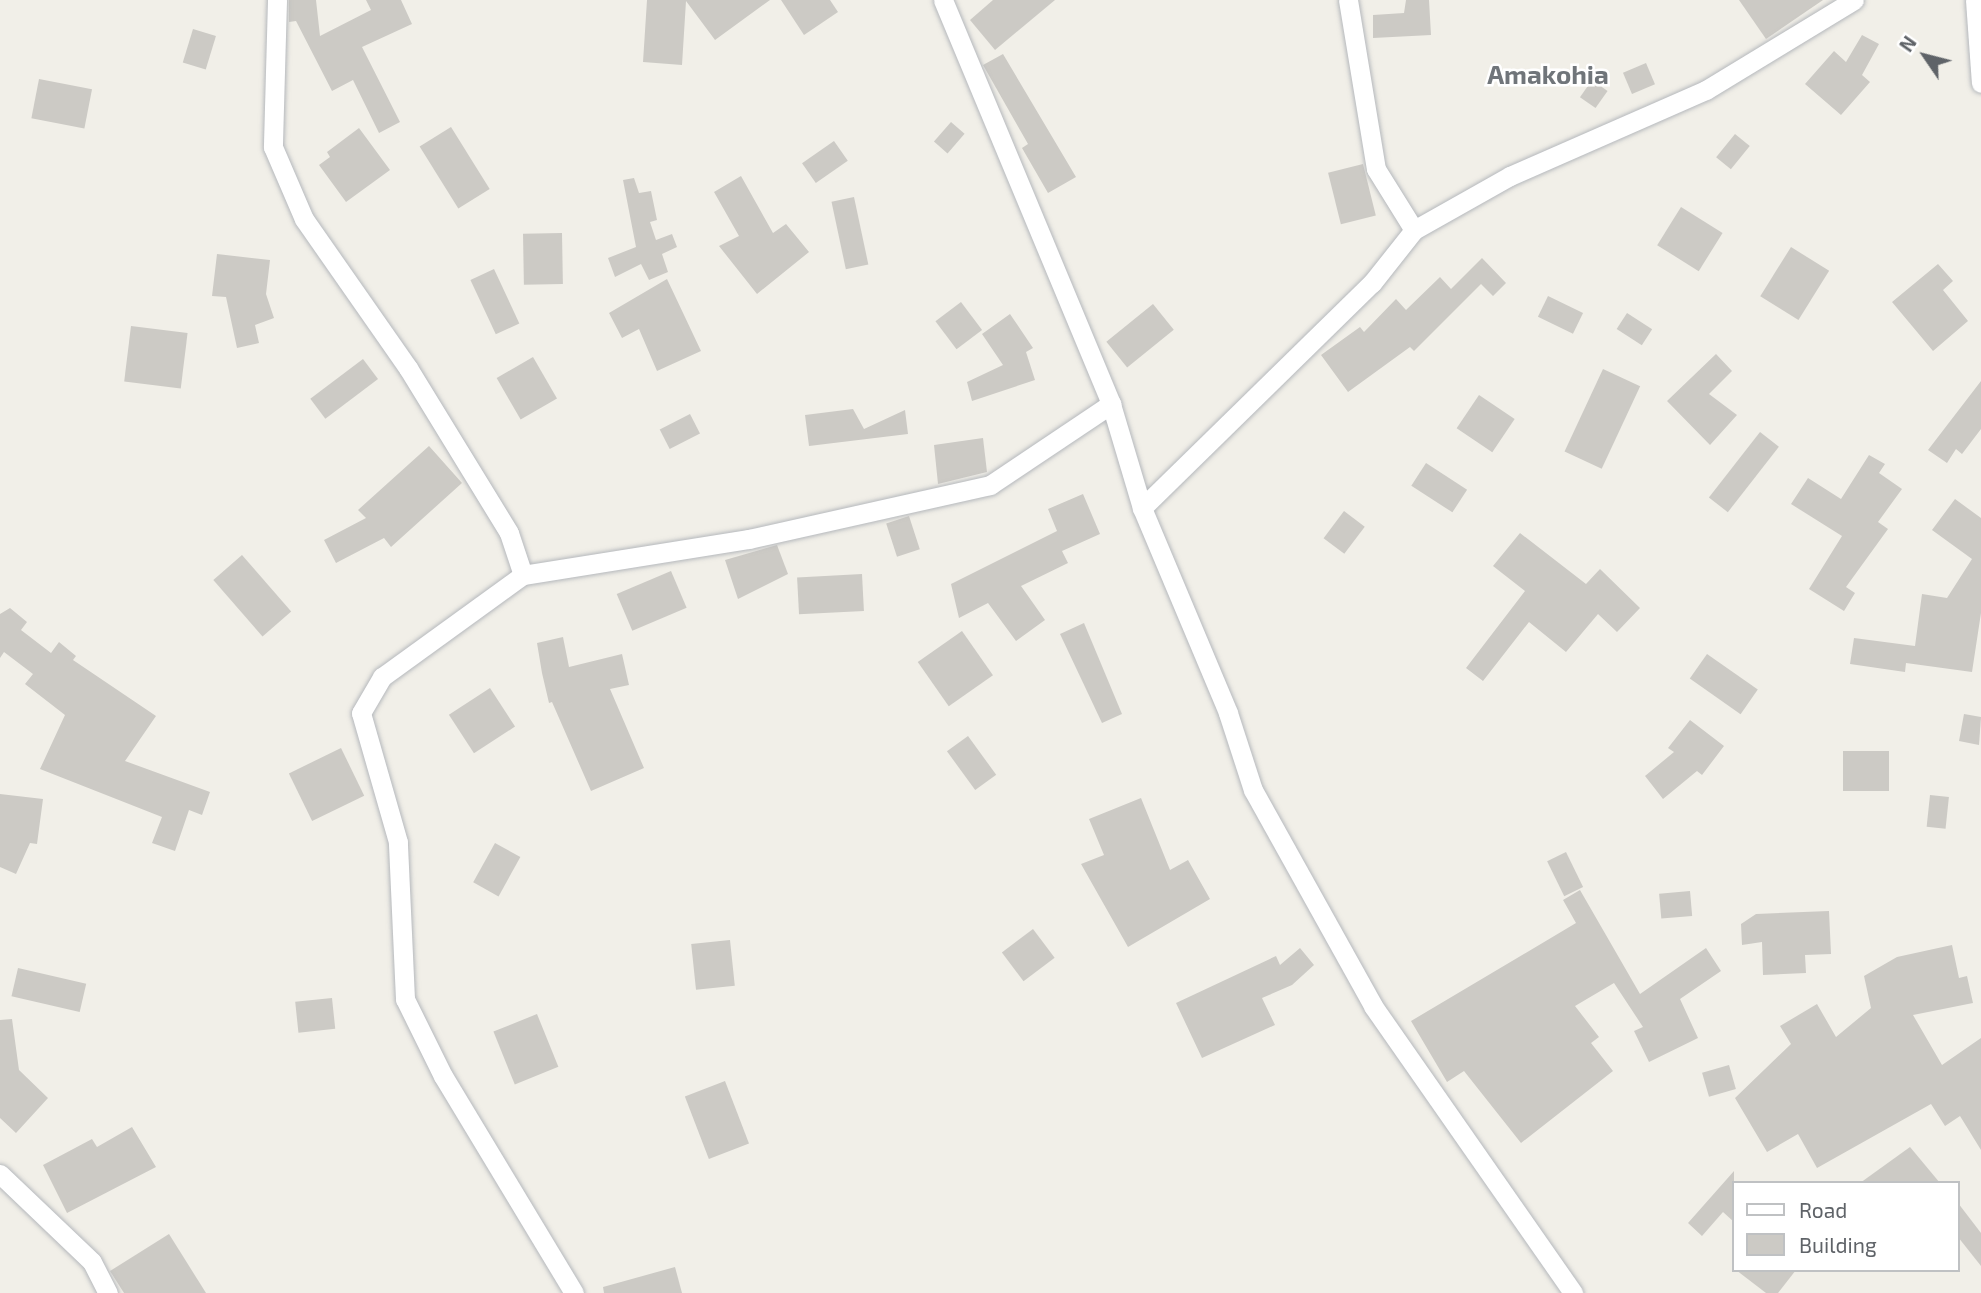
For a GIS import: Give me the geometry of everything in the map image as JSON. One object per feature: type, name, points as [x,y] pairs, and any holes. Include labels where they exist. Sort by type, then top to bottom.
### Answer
[{"type":"street","points":[[277,0],[273,147],[304,219],[408,368],[509,533],[523,575]]},
{"type":"street","points":[[943,0],[1111,404],[1142,508],[1200,656],[1228,713],[1253,790],[1328,931],[1380,1017],[1573,1293]]},
{"type":"street","points":[[1348,0],[1376,169],[1414,230]]},
{"type":"street","points":[[1142,508],[1372,283],[1414,230],[1510,176],[1706,90],[1854,0]]},
{"type":"street","points":[[1975,0],[1981,83]]},
{"type":"street","points":[[574,1293],[443,1076],[405,999],[398,842],[361,713],[382,677],[523,575],[749,539],[990,485],[1111,404]]},
{"type":"street","points":[[0,1174],[92,1262],[108,1293]]},
{"type":"building","points":[[289,0],[316,0],[320,36],[371,10],[366,0],[401,0],[412,24],[362,47],[400,122],[379,133],[353,80],[332,91],[296,21],[289,22]]},
{"type":"building","points":[[647,0],[770,0],[715,40],[686,1],[682,65],[643,62]]},
{"type":"building","points":[[781,0],[830,0],[838,12],[804,35]]},
{"type":"building","points":[[993,0],[1055,0],[995,50],[970,20]]},
{"type":"building","points":[[1406,0],[1429,0],[1431,35],[1373,38],[1373,15],[1404,13]]},
{"type":"building","points":[[1739,0],[1823,0],[1766,39]]},
{"type":"building","points":[[193,29],[216,36],[206,69],[183,62]]},
{"type":"building","points":[[1862,35],[1879,44],[1862,75],[1870,82],[1841,115],[1805,84],[1834,51],[1846,62]]},
{"type":"building","points":[[1003,54],[1076,177],[1048,193],[1022,148],[1028,144],[983,65]]},
{"type":"building","points":[[1646,63],[1655,84],[1632,94],[1623,73]]},
{"type":"building","points":[[39,79],[92,89],[84,129],[31,118]]},
{"type":"building","points":[[1592,80],[1608,91],[1596,108],[1580,97]]},
{"type":"building","points":[[951,122],[965,134],[948,153],[934,142]]},
{"type":"building","points":[[451,127],[490,189],[458,209],[420,147]]},
{"type":"building","points":[[359,128],[390,170],[346,202],[319,165],[330,157],[327,152]]},
{"type":"building","points":[[1735,134],[1750,146],[1731,169],[1716,157]]},
{"type":"building","points":[[834,141],[848,161],[816,183],[802,163]]},
{"type":"building","points":[[1363,164],[1376,215],[1341,224],[1328,173]]},
{"type":"building","points":[[741,176],[773,233],[786,224],[809,252],[757,294],[719,246],[739,236],[714,192]]},
{"type":"building","points":[[634,178],[639,193],[651,191],[657,220],[650,222],[656,240],[672,234],[677,247],[662,254],[668,272],[649,280],[641,264],[615,277],[608,258],[636,247],[623,180]]},
{"type":"building","points":[[854,197],[868,264],[846,269],[832,202]]},
{"type":"building","points":[[1681,207],[1723,233],[1699,271],[1657,245]]},
{"type":"building","points":[[562,233],[563,284],[524,285],[523,234]]},
{"type":"building","points":[[1791,247],[1829,271],[1798,320],[1760,296]]},
{"type":"building","points":[[217,254],[270,260],[266,294],[274,318],[255,325],[259,343],[237,348],[226,297],[212,296]]},
{"type":"building","points":[[1482,258],[1506,283],[1493,296],[1481,284],[1414,351],[1410,347],[1348,392],[1321,355],[1360,327],[1364,332],[1396,299],[1406,310],[1440,277],[1451,289]]},
{"type":"building","points":[[1938,264],[1953,281],[1943,290],[1968,321],[1933,351],[1892,302]]},
{"type":"building","points":[[494,269],[519,323],[496,334],[470,280]]},
{"type":"building","points":[[667,279],[701,351],[657,371],[639,329],[622,338],[609,313]]},
{"type":"building","points":[[1548,296],[1583,313],[1573,334],[1538,317]]},
{"type":"building","points":[[961,302],[982,330],[957,349],[935,321]]},
{"type":"building","points":[[1153,304],[1174,330],[1127,367],[1106,342]]},
{"type":"building","points":[[1627,313],[1652,329],[1642,345],[1617,329]]},
{"type":"building","points":[[1010,314],[1033,348],[1026,352],[1035,380],[972,401],[967,382],[1003,365],[982,334]]},
{"type":"building","points":[[131,326],[188,333],[181,389],[124,382]]},
{"type":"building","points":[[1716,354],[1732,371],[1709,394],[1737,415],[1710,445],[1667,401]]},
{"type":"building","points":[[533,357],[557,399],[521,420],[497,378]]},
{"type":"building","points":[[363,359],[378,379],[325,419],[310,399]]},
{"type":"building","points":[[1603,369],[1640,386],[1602,469],[1565,451]]},
{"type":"building","points":[[1981,381],[1981,429],[1962,454],[1956,449],[1947,463],[1928,450]]},
{"type":"building","points":[[1479,395],[1515,419],[1492,452],[1457,428]]},
{"type":"building","points":[[853,409],[864,429],[905,410],[908,434],[809,446],[805,415]]},
{"type":"building","points":[[690,414],[700,434],[670,449],[660,429]]},
{"type":"building","points":[[1760,432],[1779,447],[1728,512],[1709,497]]},
{"type":"building","points":[[983,438],[987,472],[938,484],[934,445]]},
{"type":"building","points":[[429,446],[462,483],[391,547],[384,538],[336,563],[324,540],[366,518],[358,510]]},
{"type":"building","points":[[1869,455],[1885,464],[1879,473],[1902,489],[1878,522],[1888,529],[1846,587],[1855,593],[1844,611],[1809,589],[1842,536],[1791,504],[1808,478],[1841,499]]},
{"type":"building","points":[[1426,463],[1467,490],[1452,512],[1411,486]]},
{"type":"building","points":[[1083,494],[1100,534],[1062,551],[1068,563],[1021,586],[1045,620],[1016,641],[988,603],[959,618],[951,584],[1057,531],[1048,509]]},
{"type":"building","points":[[1955,499],[1981,518],[1981,613],[1972,672],[1906,663],[1905,672],[1850,664],[1854,638],[1915,646],[1922,594],[1947,598],[1972,559],[1932,530]]},
{"type":"building","points":[[1344,511],[1365,527],[1344,554],[1324,538]]},
{"type":"building","points":[[909,516],[920,549],[897,557],[886,523]]},
{"type":"building","points":[[1520,533],[1586,584],[1600,569],[1640,608],[1617,632],[1598,614],[1566,652],[1529,622],[1483,681],[1466,668],[1525,591],[1493,566]]},
{"type":"building","points":[[777,545],[788,574],[738,599],[725,560]]},
{"type":"building","points":[[242,555],[291,612],[263,637],[213,580]]},
{"type":"building","points":[[671,571],[687,608],[632,631],[617,594]]},
{"type":"building","points":[[862,574],[864,611],[799,614],[797,577]]},
{"type":"building","points":[[10,608],[27,622],[21,630],[51,653],[59,642],[76,656],[73,660],[156,716],[125,761],[210,792],[202,815],[189,810],[175,851],[152,843],[162,817],[40,769],[65,715],[25,684],[33,674],[4,652],[0,658],[0,614]]},
{"type":"building","points":[[1084,623],[1122,714],[1102,723],[1060,634]]},
{"type":"building","points":[[962,631],[993,675],[949,706],[918,662]]},
{"type":"building","points":[[563,637],[569,667],[622,654],[629,685],[610,689],[644,768],[591,791],[552,702],[549,703],[542,673],[537,643]]},
{"type":"building","points":[[1707,654],[1758,690],[1741,714],[1690,679]]},
{"type":"building","points":[[490,688],[515,727],[474,753],[449,715]]},
{"type":"building","points":[[1964,714],[1981,717],[1979,745],[1959,741]]},
{"type":"building","points":[[1690,720],[1724,746],[1702,775],[1697,771],[1663,799],[1645,776],[1674,752],[1668,748]]},
{"type":"building","points":[[968,736],[996,775],[975,790],[947,751]]},
{"type":"building","points":[[341,748],[364,796],[312,821],[289,773]]},
{"type":"building","points":[[1843,751],[1889,751],[1889,791],[1843,791]]},
{"type":"building","points":[[0,794],[43,799],[37,844],[30,843],[16,874],[0,867]]},
{"type":"building","points":[[1930,795],[1949,797],[1946,829],[1927,827]]},
{"type":"building","points":[[1141,798],[1170,870],[1188,860],[1210,899],[1128,947],[1081,864],[1104,855],[1089,819]]},
{"type":"building","points":[[495,843],[520,857],[499,896],[473,882]]},
{"type":"building","points":[[1566,852],[1583,887],[1564,896],[1547,861]]},
{"type":"building","points":[[1580,890],[1640,994],[1706,948],[1721,971],[1680,999],[1698,1038],[1649,1062],[1634,1031],[1643,1027],[1614,983],[1575,1006],[1599,1037],[1591,1043],[1613,1071],[1521,1143],[1464,1071],[1447,1082],[1411,1021],[1576,923],[1563,900]]},
{"type":"building","points":[[1690,891],[1692,916],[1661,919],[1659,894]]},
{"type":"building","points":[[1829,911],[1831,954],[1805,955],[1806,973],[1763,975],[1762,942],[1742,945],[1741,924],[1756,914]]},
{"type":"building","points":[[1033,929],[1055,958],[1024,981],[1002,952]]},
{"type":"building","points":[[730,940],[735,986],[696,990],[691,944]]},
{"type":"building","points":[[1952,945],[1959,978],[1967,976],[1973,1003],[1913,1015],[1942,1065],[1981,1038],[1981,1150],[1960,1116],[1945,1126],[1931,1104],[1817,1168],[1798,1134],[1767,1152],[1735,1098],[1791,1044],[1780,1026],[1817,1004],[1836,1037],[1871,1008],[1864,976],[1897,957]]},
{"type":"building","points":[[1300,948],[1314,965],[1292,985],[1262,998],[1275,1025],[1202,1058],[1176,1003],[1276,956],[1280,965]]},
{"type":"building","points":[[18,968],[86,984],[80,1012],[11,996]]},
{"type":"building","points":[[332,998],[335,1029],[298,1033],[295,1002]]},
{"type":"building","points":[[537,1014],[558,1067],[515,1084],[493,1032]]},
{"type":"building","points":[[12,1019],[19,1070],[48,1098],[16,1133],[0,1118],[0,1020]]},
{"type":"building","points":[[1729,1065],[1736,1089],[1709,1097],[1702,1073]]},
{"type":"building","points":[[725,1081],[749,1144],[709,1159],[685,1096]]},
{"type":"building","points":[[132,1127],[156,1167],[67,1213],[43,1165],[92,1139],[97,1147]]},
{"type":"building","points":[[1910,1147],[1938,1181],[1863,1181]]},
{"type":"building","points":[[1734,1171],[1732,1220],[1723,1212],[1702,1236],[1688,1223]]},
{"type":"building","points":[[1960,1206],[1981,1233],[1981,1266],[1960,1240]]},
{"type":"building","points":[[169,1234],[206,1293],[124,1293],[110,1271]]},
{"type":"building","points":[[675,1267],[682,1293],[604,1293],[603,1287]]},
{"type":"building","points":[[1739,1272],[1794,1272],[1778,1293],[1766,1293]]},
{"type":"district","name":"Amakohia","points":[[1548,74]]}]
